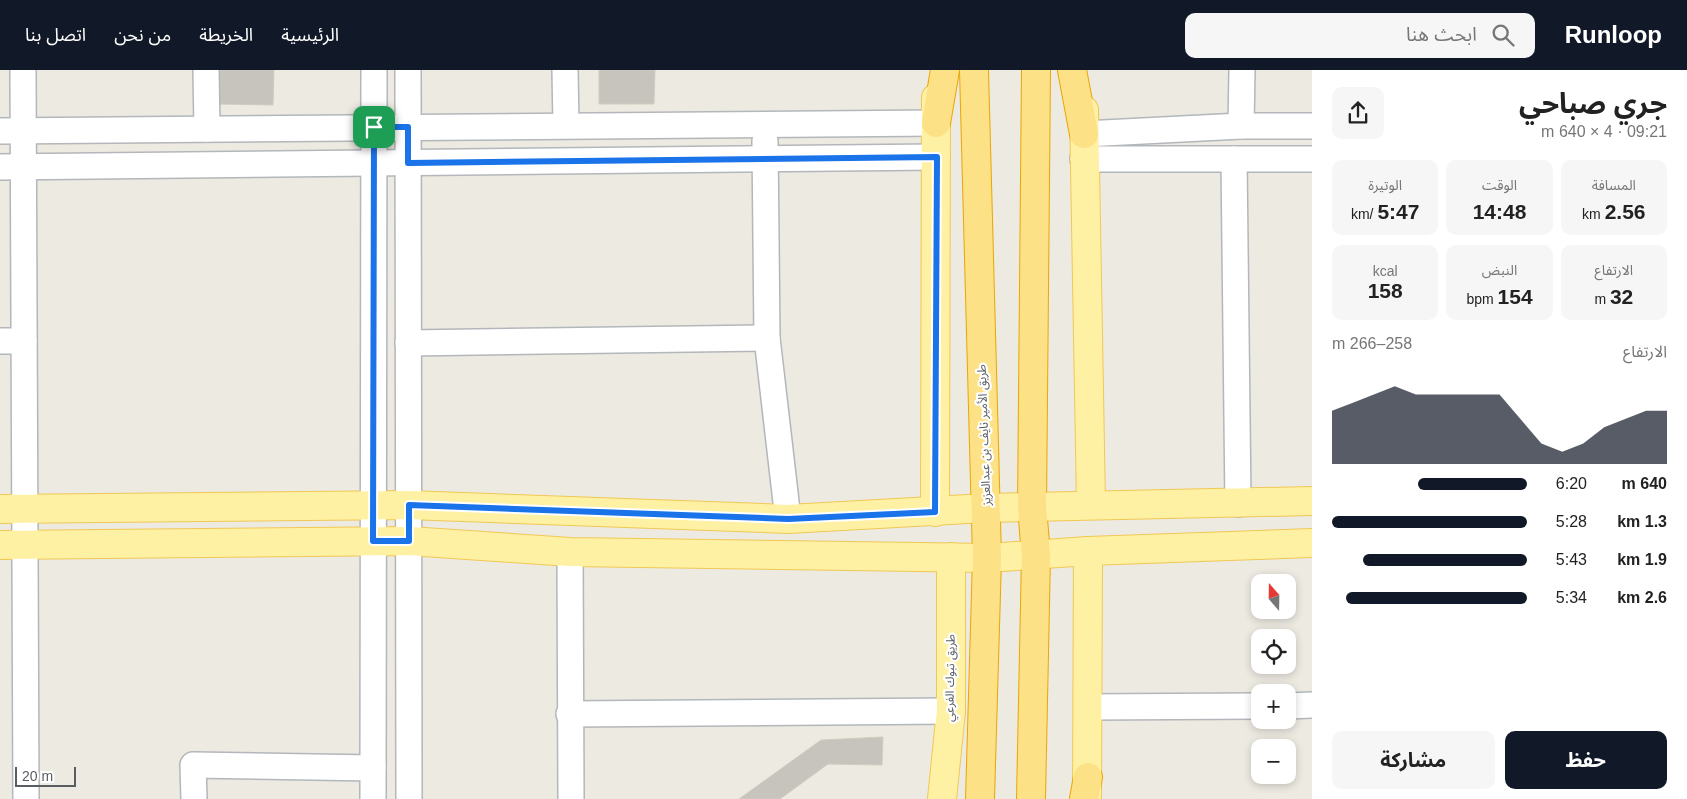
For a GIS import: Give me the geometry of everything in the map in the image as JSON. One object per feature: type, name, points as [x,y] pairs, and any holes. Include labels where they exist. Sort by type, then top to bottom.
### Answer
[{"type":"highway","points":[[936,123],[945,70]]},
{"type":"highway","name":"طريق الأمير نايف بن عبدالعزيز","points":[[974,70],[987,558],[980,799]]},
{"type":"highway","points":[[1031,799],[1036,555],[1032,507],[1036,70]]},
{"type":"highway","points":[[1072,70],[1084,147]]},
{"type":"main road","points":[[935,70],[937,157],[935,512]]},
{"type":"main road","points":[[1084,70],[1091,505]]},
{"type":"main road","points":[[12,509],[409,505],[788,519],[986,508],[1312,501]]},
{"type":"main road","points":[[12,544],[409,541],[570,552],[987,558],[1088,551],[1312,543]]},
{"type":"main road","points":[[1086,792],[1088,551]]},
{"type":"main road","name":"طريق تبوك الفرعي","points":[[942,799],[950,711],[951,557]]},
{"type":"street","points":[[23,70],[12,131],[11,168],[12,544],[26,799]]},
{"type":"street","points":[[206,70],[207,128]]},
{"type":"street","points":[[373,799],[374,70]]},
{"type":"street","points":[[408,70],[409,799]]},
{"type":"street","points":[[566,70],[566,125]]},
{"type":"street","points":[[1241,126],[1242,70]]},
{"type":"street","points":[[12,131],[936,123]]},
{"type":"street","points":[[765,124],[767,338],[788,519]]},
{"type":"street","points":[[1084,147],[1241,126],[1312,126]]},
{"type":"street","points":[[1084,147],[1234,159],[1312,159]]},
{"type":"street","points":[[11,168],[937,157]]},
{"type":"street","points":[[1234,159],[1238,504]]},
{"type":"street","points":[[408,343],[767,338]]},
{"type":"street","points":[[570,552],[569,714],[571,799]]},
{"type":"street","points":[[1087,707],[1251,706]]},
{"type":"street","points":[[1296,706],[1312,706]]},
{"type":"street","points":[[569,714],[950,711]]},
{"type":"street","points":[[194,799],[193,765],[373,768]]},
{"type":"building","points":[[218,70],[274,70],[273,105],[218,104]]},
{"type":"building","points":[[599,70],[655,70],[654,104],[599,104]]},
{"type":"building","points":[[883,737],[882,765],[828,764],[780,799],[739,799],[821,740]]},
{"type":"route","points":[[374,127],[408,127],[408,163],[937,157],[935,512],[788,519],[409,505],[409,541],[373,541],[374,127]]}]
